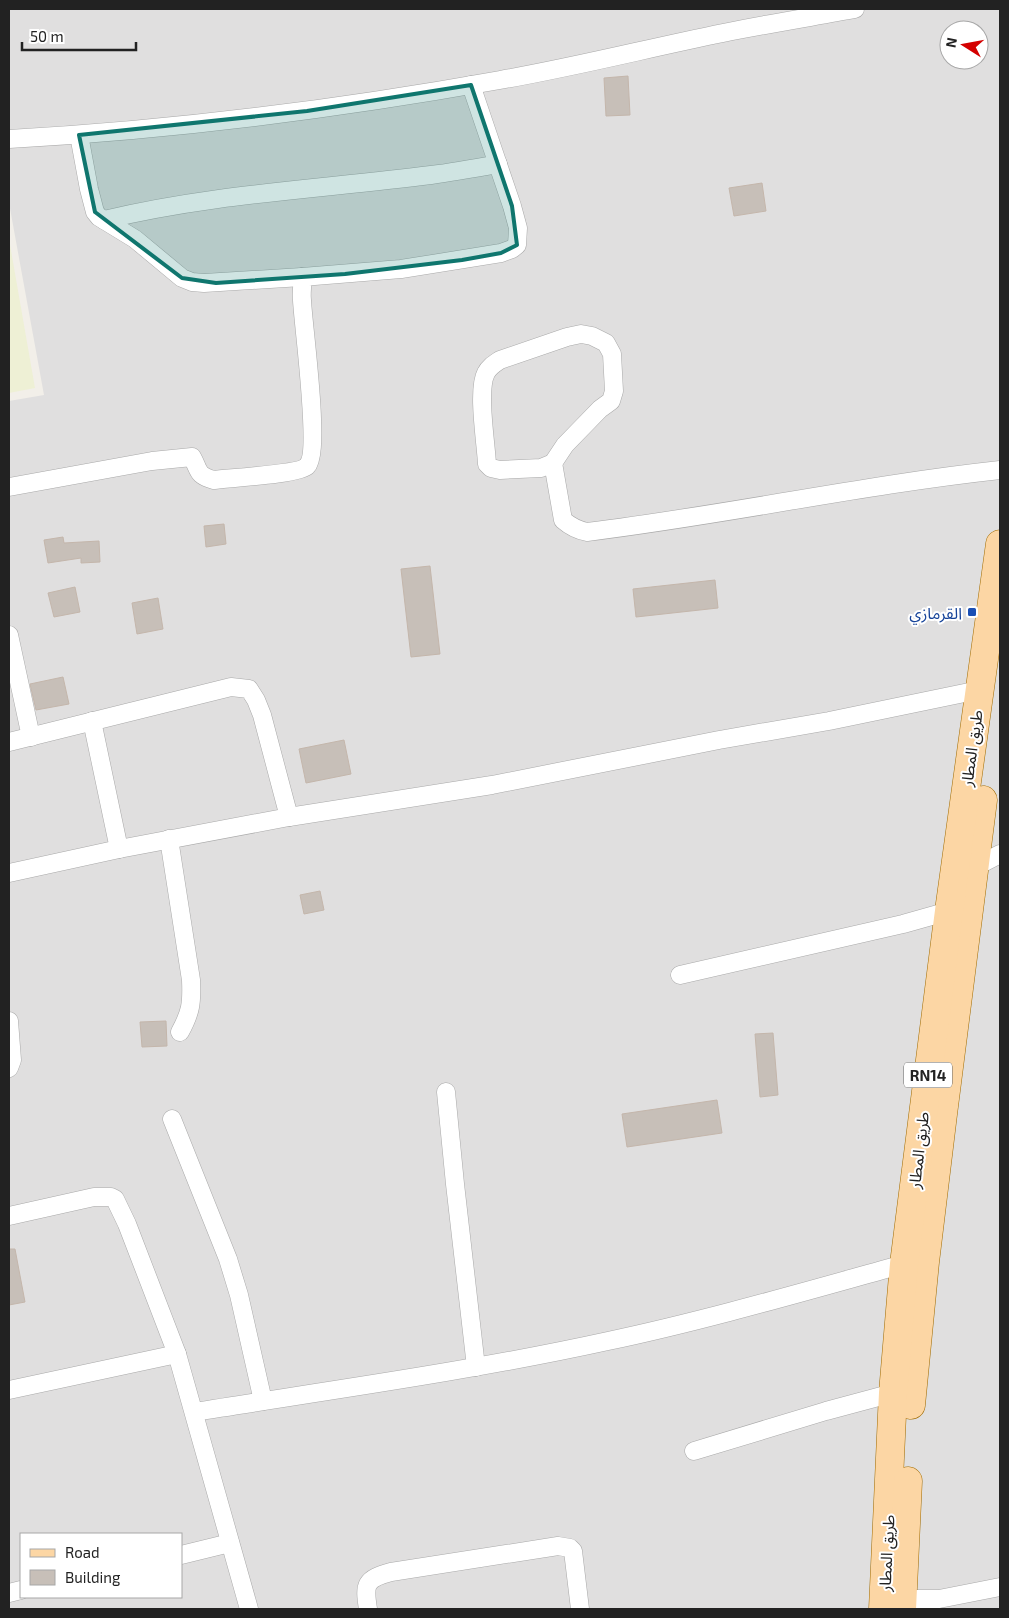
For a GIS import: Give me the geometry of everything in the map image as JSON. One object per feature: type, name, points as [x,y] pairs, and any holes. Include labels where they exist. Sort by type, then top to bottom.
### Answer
[{"type":"main road","name":"طريق المطار","points":[[902,1394],[933,1112],[949,911],[1000,544]]},
{"type":"main road","name":"طريق المطار","points":[[893,1604],[902,1394],[904,1264],[933,1112],[975,868],[1000,669]]},
{"type":"street","points":[[9,139],[169,127],[307,111],[471,85],[723,33],[855,9]]},
{"type":"street","points":[[78,135],[95,212],[134,239],[182,278],[192,282],[216,283],[401,269],[501,253],[517,245],[518,228],[471,85]]},
{"type":"street","points":[[104,220],[218,199],[431,175],[498,164]]},
{"type":"street","points":[[9,487],[182,457],[192,457],[197,472],[203,477],[214,480],[306,468],[310,463],[312,455],[312,412],[302,300],[302,277]]},
{"type":"street","points":[[553,463],[541,468],[500,470],[491,468],[487,464],[482,387],[485,374],[490,366],[500,360],[581,334],[592,336],[606,343],[612,354],[614,391],[611,401],[600,409],[565,445],[553,463],[563,520],[577,530],[587,532],[683,519],[953,475],[1000,470]]},
{"type":"street","points":[[9,635],[30,737]]},
{"type":"street","points":[[9,742],[231,687],[249,689],[262,715],[289,817]]},
{"type":"street","points":[[9,873],[119,848],[289,817],[492,785],[719,740],[829,721],[979,690]]},
{"type":"street","points":[[92,721],[119,848]]},
{"type":"street","points":[[169,839],[191,980],[192,1003],[180,1032]]},
{"type":"street","points":[[975,868],[1000,854]]},
{"type":"street","points":[[680,975],[903,924],[949,911]]},
{"type":"street","points":[[9,1021],[12,1060],[9,1068]]},
{"type":"street","points":[[446,1092],[476,1367]]},
{"type":"street","points":[[172,1119],[231,1268],[248,1329],[263,1401]]},
{"type":"street","points":[[9,1216],[94,1198],[111,1197],[115,1199],[127,1224],[178,1354],[248,1609]]},
{"type":"street","points":[[194,1412],[558,1352],[639,1334],[793,1295],[904,1264]]},
{"type":"street","points":[[9,1390],[178,1354]]},
{"type":"street","points":[[694,1451],[817,1414],[902,1394]]},
{"type":"street","points":[[182,1554],[230,1543]]},
{"type":"street","points":[[368,1609],[366,1586],[376,1576],[391,1572],[558,1546],[573,1551],[580,1609]]},
{"type":"street","points":[[893,1604],[939,1599],[1000,1587]]},
{"type":"highlighted area","points":[[471,85],[512,206],[517,245],[501,253],[462,260],[345,274],[216,283],[182,278],[95,212],[79,135],[307,111]]},
{"type":"shaded area","points":[[9,9],[1000,9],[1000,1609],[9,1609],[9,401],[44,395],[9,203]]},
{"type":"green space","points":[[9,239],[35,388],[9,393]]},
{"type":"building","points":[[628,76],[630,115],[606,116],[604,78]]},
{"type":"building","points":[[762,183],[766,211],[734,216],[729,188]]},
{"type":"building","points":[[224,524],[226,544],[206,547],[204,526]]},
{"type":"building","points":[[63,537],[64,543],[99,541],[100,562],[81,563],[81,558],[48,563],[44,540]]},
{"type":"building","points":[[430,566],[440,654],[411,657],[401,569]]},
{"type":"building","points":[[715,580],[718,608],[636,617],[633,589]]},
{"type":"building","points":[[75,587],[80,612],[54,617],[48,593]]},
{"type":"building","points":[[158,598],[163,629],[137,634],[132,603]]},
{"type":"building","points":[[63,677],[69,704],[36,710],[30,684]]},
{"type":"building","points":[[344,740],[351,774],[306,783],[299,749]]},
{"type":"building","points":[[320,891],[324,910],[304,914],[300,895]]},
{"type":"building","points":[[166,1021],[167,1046],[142,1047],[140,1022]]},
{"type":"building","points":[[773,1033],[778,1095],[760,1097],[755,1034]]},
{"type":"building","points":[[717,1100],[722,1133],[627,1147],[622,1114]]},
{"type":"building","points":[[9,1249],[15,1249],[25,1302],[9,1305]]},
{"type":"place","name":"القرمازي","points":[[972,612]]}]
